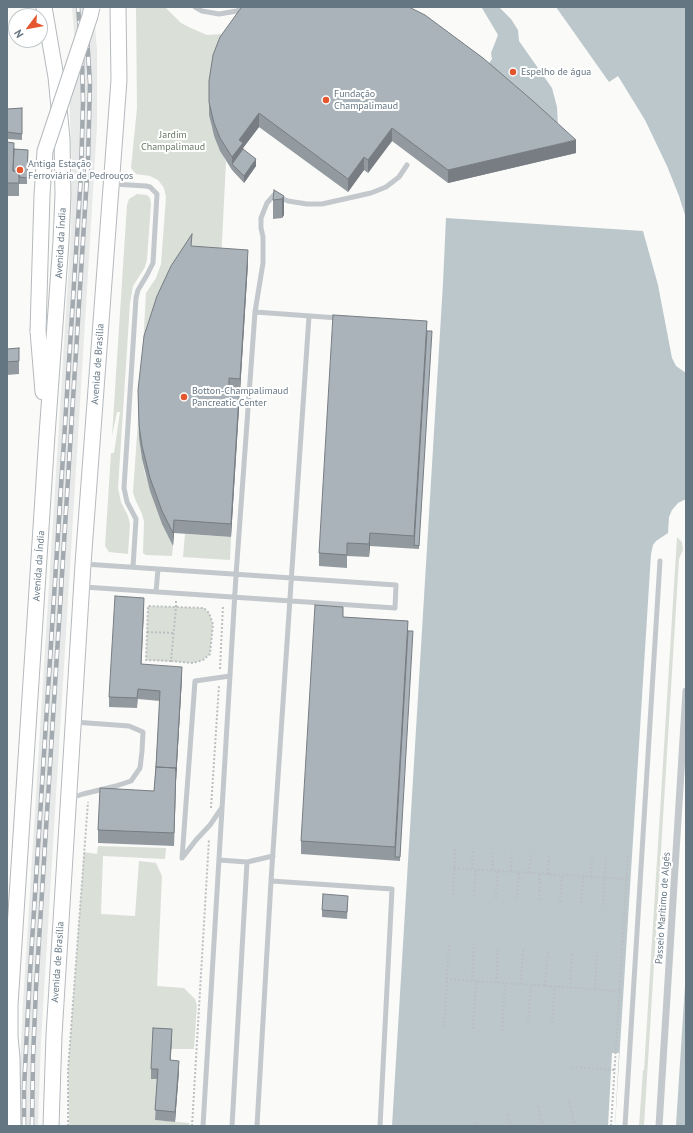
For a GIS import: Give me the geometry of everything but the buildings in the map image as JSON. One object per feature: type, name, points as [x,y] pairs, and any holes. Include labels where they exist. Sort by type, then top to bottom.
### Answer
[{"type":"main road","name":"Avenida da Índia","points":[[13,1126],[12,1058],[8,1042],[63,195],[62,139],[56,77],[44,7]]},
{"type":"main road","points":[[47,435],[38,331],[42,195],[45,151],[92,7]]},
{"type":"main road","name":"Avenida de Brasília","points":[[51,1126],[54,1041],[76,801],[73,722],[83,564],[119,80],[118,7]]},
{"type":"street","name":"Passeio Marítimo de Algés","points":[[659,1126],[686,691]]},
{"type":"lane","points":[[195,7],[202,11],[219,14],[237,11],[244,7]]},
{"type":"lane","points":[[203,1126],[236,575],[255,312],[262,263],[263,237],[261,218],[267,203],[274,195],[288,201],[307,204],[322,204],[371,194],[386,187],[399,177],[407,165]]},
{"type":"lane","points":[[112,184],[146,186],[154,191],[157,201],[153,263],[138,290],[136,298],[124,488],[127,502],[136,519],[133,567]]},
{"type":"lane","points":[[255,312],[346,319]]},
{"type":"lane","points":[[257,1126],[271,881],[309,316]]},
{"type":"lane","points":[[625,1126],[660,561]]},
{"type":"lane","points":[[82,587],[395,608],[396,593],[396,585],[83,564]]},
{"type":"lane","points":[[156,592],[158,569]]},
{"type":"lane","points":[[222,808],[210,825],[182,858],[195,681],[230,676]]},
{"type":"lane","points":[[73,722],[129,726],[143,732],[140,768],[131,781],[83,794],[76,801]]},
{"type":"lane","points":[[219,860],[247,862],[273,856]]},
{"type":"lane","points":[[232,1126],[247,862]]},
{"type":"lane","points":[[271,881],[392,889],[380,1126]]},
{"type":"path","points":[[172,661],[176,593]]},
{"type":"path","points":[[192,1126],[224,596]]},
{"type":"path","points":[[148,606],[204,608],[210,613],[213,624],[210,654],[203,660],[193,663],[146,660],[147,632],[148,606]]},
{"type":"path","points":[[147,632],[174,633]]},
{"type":"path","points":[[76,801],[93,799]]},
{"type":"path","points":[[68,1126],[68,1070],[88,800]]},
{"type":"path","points":[[453,895],[456,848]]},
{"type":"path","points":[[472,869],[473,849]]},
{"type":"path","points":[[492,870],[493,850]]},
{"type":"path","points":[[511,871],[512,851]]},
{"type":"path","points":[[530,873],[531,852]]},
{"type":"path","points":[[548,874],[550,854]]},
{"type":"path","points":[[611,1126],[628,855]]},
{"type":"path","points":[[591,877],[592,857]]},
{"type":"path","points":[[603,905],[606,858]]},
{"type":"path","points":[[454,868],[627,879]]},
{"type":"path","points":[[474,896],[476,869]]},
{"type":"path","points":[[496,898],[497,870]]},
{"type":"path","points":[[517,899],[519,872]]},
{"type":"path","points":[[539,900],[540,873]]},
{"type":"path","points":[[560,902],[562,875]]},
{"type":"path","points":[[581,903],[583,876]]},
{"type":"path","points":[[444,1027],[449,944]]},
{"type":"path","points":[[472,981],[474,946]]},
{"type":"path","points":[[496,983],[498,947]]},
{"type":"path","points":[[520,984],[523,949]]},
{"type":"path","points":[[545,986],[548,950]]},
{"type":"path","points":[[570,988],[572,952]]},
{"type":"path","points":[[595,989],[597,954]]},
{"type":"path","points":[[446,979],[620,991]]},
{"type":"path","points":[[473,1029],[476,981]]},
{"type":"path","points":[[502,1030],[505,983]]},
{"type":"path","points":[[528,1022],[531,985]]},
{"type":"path","points":[[552,1023],[555,986]]},
{"type":"path","points":[[572,1067],[615,1070]]},
{"type":"path","points":[[568,1098],[576,1126]]},
{"type":"path","points":[[538,1106],[543,1126]]},
{"type":"path","points":[[508,1114],[511,1126]]},
{"type":"path","points":[[477,1122],[478,1126]]},
{"type":"shaded area","points":[[72,7],[93,7],[97,49],[97,126],[41,1041],[38,1126],[17,1126],[23,1003],[71,231],[72,171],[69,93],[75,44]]},
{"type":"shaded area","name":"Espelho de água","points":[[499,7],[511,19],[518,30],[519,41],[552,88],[557,107],[558,127],[483,72],[492,59],[491,53],[498,35],[482,8]]},
{"type":"shaded area","points":[[556,7],[686,7],[686,218],[667,166],[645,120],[618,76],[609,82]]},
{"type":"shaded area","points":[[446,218],[643,231],[658,285],[672,358],[676,366],[686,373],[686,499],[678,503],[672,510],[669,517],[668,533],[656,541],[653,545],[651,554],[615,1126],[392,1126]]},
{"type":"shaded area","points":[[686,970],[686,1126],[676,1126],[676,1125]]},
{"type":"green space","name":"Jardim Champalimaud","points":[[136,7],[165,7],[181,23],[193,29],[207,35],[223,34],[209,94],[209,104],[211,125],[214,136],[226,162],[221,261],[142,366],[146,293],[156,278],[161,264],[166,197],[164,188],[158,180],[150,176],[136,174],[131,168],[137,108]]},
{"type":"green space","points":[[137,194],[147,195],[150,198],[151,204],[147,259],[145,267],[133,286],[130,303],[118,488],[121,502],[130,524],[128,554],[109,552],[105,546],[111,453],[114,453],[120,412],[117,412],[112,436],[127,205],[129,199]]},
{"type":"green space","points":[[138,421],[145,474],[156,507],[173,546],[172,556],[146,555],[143,553],[144,522],[133,492]]},
{"type":"green space","points":[[185,534],[231,537],[230,560],[183,557]]},
{"type":"green space","points":[[677,537],[682,542],[683,550],[679,559],[644,1126],[639,1126],[644,1070]]},
{"type":"green space","points":[[148,606],[204,608],[209,613],[213,624],[210,654],[203,660],[193,663],[146,660]]},
{"type":"green space","points":[[98,846],[166,848],[165,859],[103,856],[101,914],[135,916],[139,861],[156,863],[162,876],[157,986],[184,988],[195,999],[197,1005],[194,1049],[171,1049],[172,1039],[151,1079],[158,1079],[155,1120],[189,1123],[189,1126],[69,1126],[68,1070],[84,852],[97,854]]},
{"type":"pier","points":[[612,1053],[619,1053],[615,1126],[608,1126]]},
{"type":"railway","points":[[24,1126],[24,1088],[30,973],[81,174],[83,102],[82,59],[78,7]]},
{"type":"railway","points":[[32,1126],[36,988],[88,161],[90,83],[85,7]]},
{"type":"place","name":"Espelho de água","points":[[513,72]]},
{"type":"place","name":"Fundação Champalimaud","points":[[326,100]]},
{"type":"place","name":"Antiga Estação Ferroviária de Pedrouços","points":[[20,170]]},
{"type":"place","name":"Botton-Champalimaud Pancreatic Center","points":[[184,397]]}]
